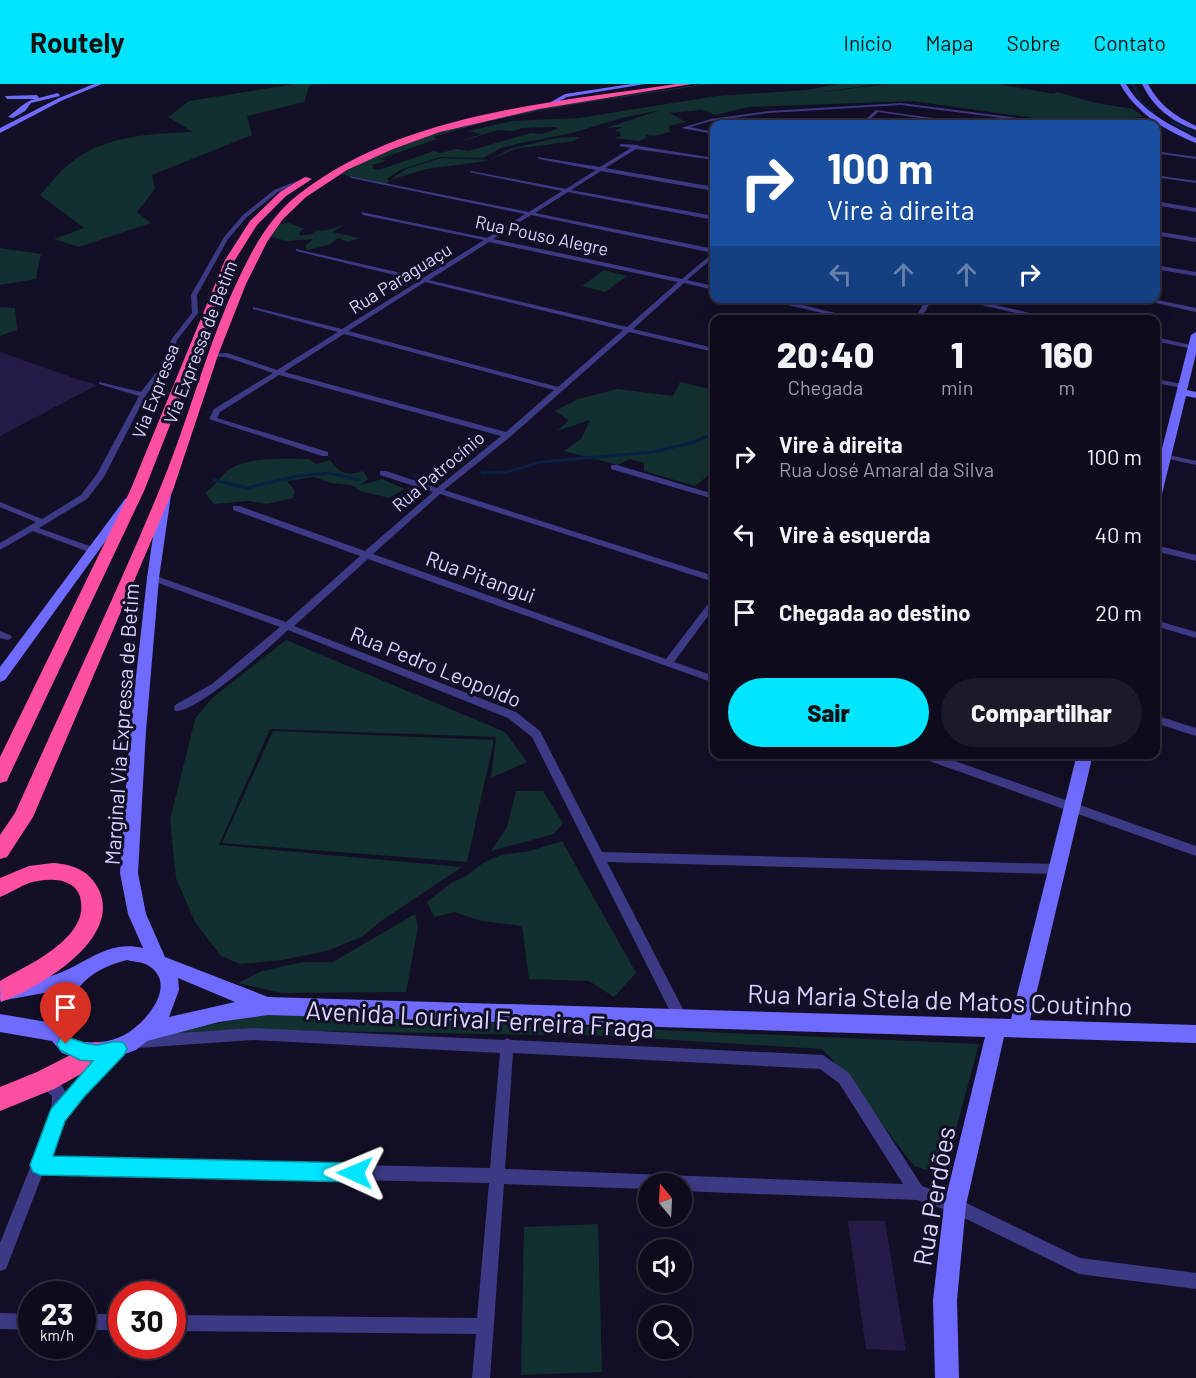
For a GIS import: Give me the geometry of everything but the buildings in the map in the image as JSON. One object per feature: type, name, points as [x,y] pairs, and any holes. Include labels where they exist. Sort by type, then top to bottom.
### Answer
[{"type":"highway","points":[[339,161],[376,144],[432,126],[661,84]]},
{"type":"highway","name":"Via Expressa de Betim","points":[[0,851],[23,817],[167,488],[212,355],[252,259],[274,223],[301,196],[343,169],[389,148],[441,130],[511,114],[689,84]]},
{"type":"highway","name":"Via Expressa","points":[[0,776],[137,491],[230,260],[253,223],[283,194],[320,172]]},
{"type":"highway","points":[[0,888],[22,877],[42,872],[62,872],[77,877],[88,886],[94,900],[88,925],[69,950],[1,992]]},
{"type":"highway","points":[[0,1099],[124,1044]]},
{"type":"street","points":[[21,120],[4,119],[14,116],[29,102],[97,84]]},
{"type":"street","points":[[0,131],[61,99],[97,84]]},
{"type":"street","points":[[554,102],[565,96],[642,84]]},
{"type":"street","points":[[1123,84],[1133,103],[1157,119]]},
{"type":"street","points":[[1145,84],[1154,104],[1196,128]]},
{"type":"street","points":[[48,107],[26,106],[7,97],[61,99]]},
{"type":"street","points":[[711,120],[769,112],[901,104],[1024,120]]},
{"type":"street","points":[[867,120],[877,111],[939,120]]},
{"type":"street","points":[[1137,120],[1196,117]]},
{"type":"street","points":[[710,120],[683,128],[710,132]]},
{"type":"street","points":[[1160,121],[1196,141]]},
{"type":"street","points":[[621,145],[710,158]]},
{"type":"street","name":"Rua Paraguaçu","points":[[325,454],[213,419],[217,411],[277,372],[638,146]]},
{"type":"street","points":[[1160,153],[1196,158]]},
{"type":"street","points":[[539,158],[710,188]]},
{"type":"street","points":[[471,172],[710,217]]},
{"type":"street","points":[[351,177],[710,251]]},
{"type":"street","points":[[1160,177],[1196,182]]},
{"type":"street","points":[[0,547],[84,497],[101,475],[143,395],[165,364],[174,340],[195,313],[194,295],[226,238],[245,216],[276,191],[309,178]]},
{"type":"street","points":[[1160,204],[1196,210]]},
{"type":"street","name":"Rua Pouso Alegre","points":[[363,213],[710,287]]},
{"type":"street","points":[[1160,234],[1196,240]]},
{"type":"street","points":[[298,250],[710,349]]},
{"type":"street","name":"Rua Patrocínio","points":[[179,708],[216,686],[438,491],[507,435],[557,389],[629,329],[710,256]]},
{"type":"street","points":[[1160,268],[1196,274]]},
{"type":"street","points":[[194,295],[209,312]]},
{"type":"street","points":[[785,303],[839,315]]},
{"type":"street","points":[[977,303],[1034,315]]},
{"type":"street","points":[[1160,303],[1196,310]]},
{"type":"street","points":[[255,308],[557,389]]},
{"type":"street","points":[[1196,335],[1160,455],[1196,463]]},
{"type":"street","points":[[1160,340],[1193,347]]},
{"type":"street","points":[[212,355],[227,355],[277,372],[507,435]]},
{"type":"street","points":[[1160,382],[1182,387],[1196,395]]},
{"type":"street","points":[[101,383],[143,395]]},
{"type":"street","points":[[1182,387],[1196,384]]},
{"type":"street","points":[[614,467],[710,496]]},
{"type":"street","points":[[383,473],[710,578]]},
{"type":"street","name":"Marginal Via Expressa de Betim","points":[[160,962],[137,914],[129,873],[138,731],[153,578],[167,488]]},
{"type":"street","points":[[0,677],[137,491]]},
{"type":"street","points":[[0,504],[43,522]]},
{"type":"street","name":"Rua Pitangui","points":[[236,508],[710,679]]},
{"type":"street","points":[[32,528],[92,550]]},
{"type":"street","points":[[1160,549],[1196,558]]},
{"type":"street","name":"Rua Pedro Leopoldo","points":[[153,578],[286,626],[512,715],[536,734],[681,1019]]},
{"type":"street","points":[[668,663],[710,607]]},
{"type":"street","points":[[1160,624],[1196,635]]},
{"type":"street","points":[[1160,721],[1196,732]]},
{"type":"street","points":[[936,759],[1196,851]]},
{"type":"street","name":"Rua Perdões","points":[[946,1378],[945,1300],[955,1205],[1057,869],[1085,759]]},
{"type":"street","points":[[599,857],[1057,869]]},
{"type":"street","points":[[58,1115],[78,1090],[124,1044],[160,1018],[168,1003],[171,988],[169,975],[160,962],[144,953],[127,952],[109,956],[91,964],[65,989],[58,1004],[55,1019],[58,1033],[66,1044],[80,1051],[124,1044]]},
{"type":"street","name":"Avenida Lourival Ferreira Fraga","points":[[160,962],[268,1006]]},
{"type":"street","points":[[1,992],[49,985],[77,975]]},
{"type":"street","name":"Avenida Lourival Ferreira Fraga","points":[[124,1044],[219,1013],[268,1006],[681,1019]]},
{"type":"street","name":"Rua Maria Stela de Matos Coutinho","points":[[681,1019],[1196,1034]]},
{"type":"street","points":[[0,1023],[58,1033]]},
{"type":"street","name":"Avenida Lourival Ferreira Fraga","points":[[124,1044],[253,1034],[823,1062],[844,1078],[917,1192]]},
{"type":"street","points":[[481,1378],[507,1045]]},
{"type":"street","points":[[0,1263],[58,1115],[59,1093],[45,1081]]},
{"type":"street","points":[[40,1165],[498,1176],[917,1192],[955,1205],[1079,1266],[1196,1281]]},
{"type":"street","points":[[0,1321],[18,1322]]},
{"type":"street","points":[[186,1323],[486,1326]]},
{"type":"green space","points":[[295,84],[314,84],[309,86],[304,102],[247,116],[252,135],[152,175],[155,189],[137,212],[151,223],[79,247],[54,239],[84,228],[40,195],[57,175],[82,154],[128,138],[193,132],[168,117],[189,101]]},
{"type":"green space","points":[[709,84],[536,111],[468,127],[434,137],[437,139],[380,159],[386,161],[372,165],[374,167],[372,168],[379,170],[434,151],[440,153],[457,149],[468,151],[531,133],[542,134],[557,129],[556,127],[521,128],[514,131],[498,130],[456,143],[481,134],[469,131],[511,121],[579,118],[717,96],[806,90],[839,84],[878,84],[815,93],[889,84],[997,84],[1054,94],[1057,92],[1096,103],[1133,109],[1143,117],[1048,120],[912,101],[748,107],[716,115],[701,110],[669,113],[686,122],[669,126],[670,132],[654,136],[646,135],[646,138],[639,141],[614,138],[621,136],[620,132],[614,131],[623,127],[606,128],[661,110],[625,117],[572,133],[501,148],[483,158],[440,157],[400,170],[387,179],[390,181],[385,184],[341,174],[382,153],[425,137],[517,113]]},
{"type":"green space","points":[[580,137],[574,141],[515,149],[487,161],[426,169],[390,180],[406,169],[441,158],[489,160],[512,148],[557,138]]},
{"type":"green space","points":[[289,223],[305,229],[300,231],[299,235],[310,235],[318,230],[351,224],[332,232],[360,238],[348,242],[338,238],[329,245],[307,250],[305,246],[313,239],[287,241],[271,237],[280,224]]},
{"type":"green space","points":[[0,248],[41,254],[36,279],[0,285]]},
{"type":"green space","points":[[604,270],[627,276],[605,292],[582,286]]},
{"type":"green space","points":[[0,307],[15,308],[17,330],[0,336]]},
{"type":"green space","points":[[680,382],[710,389],[710,474],[695,486],[644,471],[644,463],[630,459],[618,465],[564,451],[581,439],[590,420],[557,431],[569,420],[555,411],[578,399],[617,389],[673,396]]},
{"type":"green space","points":[[276,459],[308,459],[317,464],[330,460],[340,471],[348,474],[363,471],[368,479],[361,485],[382,479],[405,489],[389,498],[360,491],[352,485],[331,483],[314,477],[287,481],[295,491],[293,498],[267,504],[249,501],[214,504],[205,493],[225,473],[241,464]]},
{"type":"green space","points":[[286,640],[505,732],[527,762],[491,778],[496,737],[270,729],[219,845],[462,867],[381,921],[362,937],[326,951],[282,960],[240,964],[221,956],[195,922],[176,878],[170,820],[195,719],[212,698]]},
{"type":"green space","points":[[273,731],[494,740],[467,862],[222,843]]},
{"type":"green space","points":[[516,791],[543,791],[563,823],[554,834],[491,851],[507,827]]},
{"type":"green space","points":[[562,841],[636,973],[614,997],[589,981],[529,979],[522,926],[481,921],[455,912],[434,917],[427,902],[451,883],[466,876],[483,863],[501,855],[530,851]]},
{"type":"green space","points":[[415,914],[418,927],[406,992],[281,993],[238,983],[262,971],[303,962],[333,962]]},
{"type":"green space","points":[[305,1014],[979,1044],[945,1170],[930,1171],[914,1166],[822,1049],[611,1036],[249,1030],[164,1035],[256,1015]]},
{"type":"green space","points":[[598,1224],[602,1372],[521,1375],[524,1227]]},
{"type":"waterway","points":[[1133,84],[1140,101],[1153,112]]},
{"type":"waterway","points":[[1172,122],[1196,135]]},
{"type":"waterway","points":[[482,473],[507,472],[541,462],[653,452],[694,442],[710,435]]},
{"type":"waterway","points":[[214,480],[247,488],[297,476],[329,473],[359,480]]},
{"type":"waterway","points":[[415,476],[447,475]]},
{"type":"route","points":[[66,1044],[80,1051],[96,1053],[118,1049],[78,1090],[58,1115],[40,1165],[355,1173]]}]
